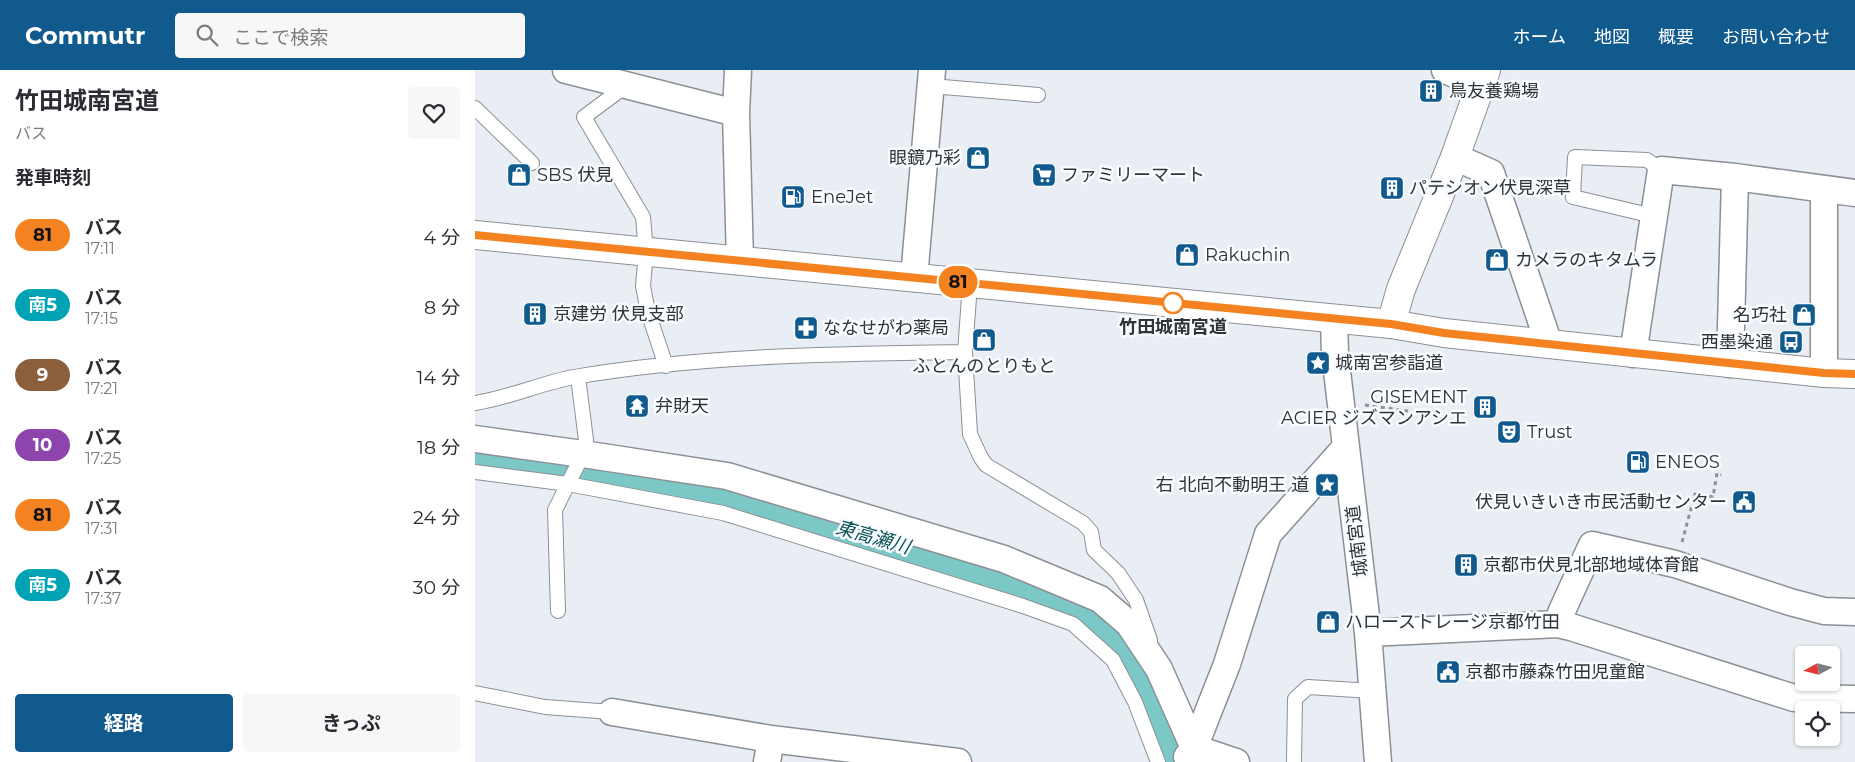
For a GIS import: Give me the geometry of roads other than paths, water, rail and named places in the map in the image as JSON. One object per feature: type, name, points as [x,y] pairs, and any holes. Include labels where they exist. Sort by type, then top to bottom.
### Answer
[{"type":"main road","points":[[1391,324],[1401,289],[1455,157],[1483,78]]},
{"type":"main road","points":[[475,235],[1334,320],[1391,324],[1444,333],[1633,354],[1824,373],[1855,374]]},
{"type":"street","points":[[566,70],[737,114]]},
{"type":"street","points":[[738,70],[740,261]]},
{"type":"street","points":[[1445,70],[1483,78]]},
{"type":"street","points":[[914,278],[931,78]]},
{"type":"street","points":[[1455,157],[1491,173],[1549,344]]},
{"type":"street","points":[[1633,354],[1661,170],[1855,193]]},
{"type":"street","points":[[1730,364],[1735,178]]},
{"type":"street","points":[[1824,190],[1824,373]]},
{"type":"street","name":"城南宮道","points":[[1334,320],[1335,354],[1368,633],[1378,762]]},
{"type":"street","points":[[475,439],[576,468],[727,476],[1004,559],[1099,599],[1129,624],[1159,669],[1189,754]]},
{"type":"street","points":[[1189,754],[1227,664],[1268,534],[1346,447]]},
{"type":"street","points":[[1557,624],[1593,545],[1675,564],[1799,605],[1824,611],[1855,612]]},
{"type":"street","points":[[1368,633],[1557,624],[1571,626],[1794,698],[1855,699]]},
{"type":"street","points":[[612,712],[769,751],[957,762]]},
{"type":"street","points":[[1189,754],[1236,762]]},
{"type":"lane","points":[[931,78],[1038,95]]},
{"type":"lane","points":[[627,85],[584,117],[643,217],[646,252],[643,286],[648,312],[666,366]]},
{"type":"lane","points":[[475,108],[532,164]]},
{"type":"lane","points":[[1653,216],[1573,197],[1575,157],[1647,160],[1661,170]]},
{"type":"lane","points":[[971,284],[965,352],[970,434],[981,458],[987,465],[1083,523],[1091,532],[1094,550],[1119,573],[1136,600],[1159,669]]},
{"type":"lane","points":[[475,403],[578,377],[666,366],[779,355],[965,352]]},
{"type":"lane","points":[[558,611],[555,510],[576,468],[586,440],[578,377]]},
{"type":"lane","points":[[475,472],[576,468],[1023,606],[1073,624],[1113,660],[1135,702],[1158,762]]},
{"type":"lane","points":[[1294,762],[1295,699],[1308,687],[1372,691]]},
{"type":"lane","points":[[475,693],[545,707],[612,712]]},
{"type":"waterway","name":"東高瀬川","points":[[475,453],[695,487],[898,543],[1036,589],[1083,609],[1132,655],[1183,762]]},
{"type":"place","name":"鳥友養鶏場","points":[[1431,91]]},
{"type":"place","name":"眼鏡乃彩","points":[[978,158]]},
{"type":"place","name":"SBS 伏見","points":[[519,175]]},
{"type":"place","name":"ファミリーマート","points":[[1044,175]]},
{"type":"place","name":"パテシオン伏見深草","points":[[1392,188]]},
{"type":"place","name":"EneJet","points":[[793,197]]},
{"type":"place","name":"Rakuchin","points":[[1187,255]]},
{"type":"place","name":"カメラのキタムラ","points":[[1497,260]]},
{"type":"place","name":"竹田城南宮道","points":[[1173,303]]},
{"type":"place","name":"京建労 伏見支部","points":[[535,314]]},
{"type":"place","name":"名巧社","points":[[1804,315]]},
{"type":"place","name":"ななせがわ薬局","points":[[806,328]]},
{"type":"place","name":"ふとんのとりもと","points":[[984,340]]},
{"type":"place","name":"西墨染通","points":[[1791,342]]},
{"type":"place","name":"城南宮参詣道","points":[[1318,363]]},
{"type":"place","name":"弁財天","points":[[637,406]]},
{"type":"place","name":"GISEMENT ACIER ジズマンアシエ","points":[[1485,407]]},
{"type":"place","name":"Trust","points":[[1509,432]]},
{"type":"place","name":"ENEOS","points":[[1638,462]]},
{"type":"place","name":"右 北向不動明王 道","points":[[1327,485]]},
{"type":"place","name":"伏見いきいき市民活動センター","points":[[1744,502]]},
{"type":"place","name":"京都市伏見北部地域体育館","points":[[1466,565]]},
{"type":"place","name":"ハローストレージ京都竹田","points":[[1328,622]]},
{"type":"place","name":"京都市藤森竹田児童館","points":[[1448,672]]}]
